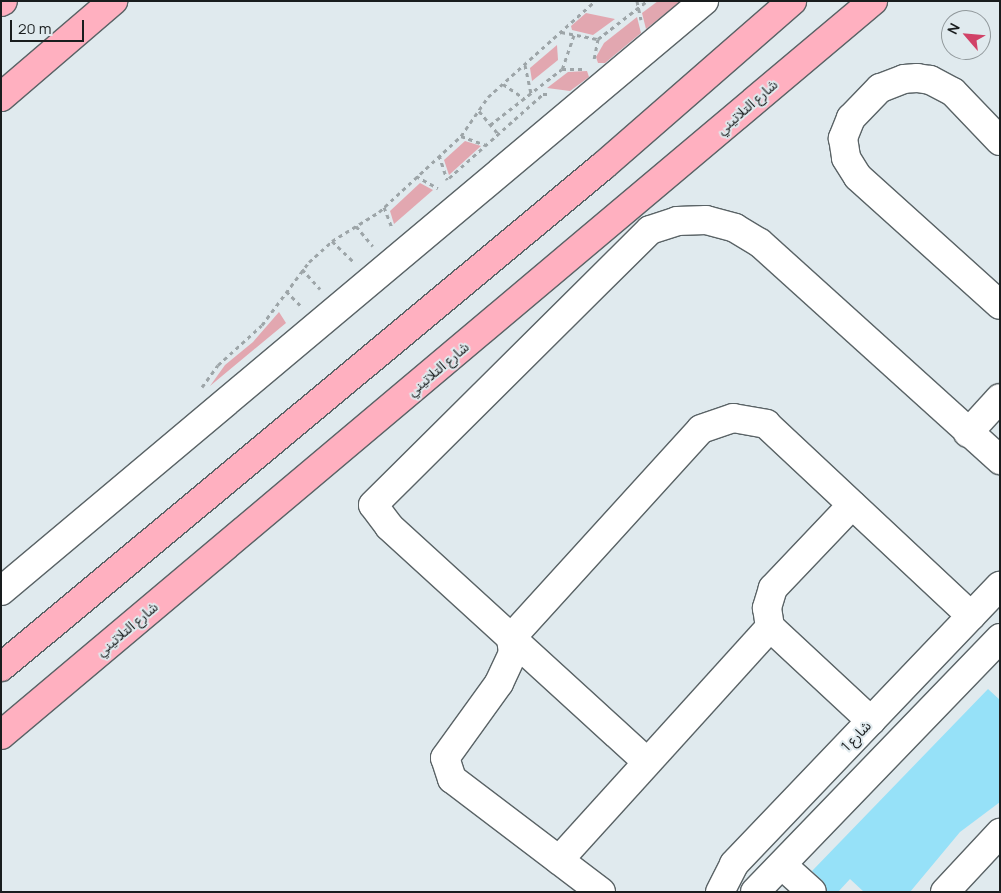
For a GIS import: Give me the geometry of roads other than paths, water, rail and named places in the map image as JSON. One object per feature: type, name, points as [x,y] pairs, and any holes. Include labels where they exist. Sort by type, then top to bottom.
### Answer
[{"type":"main road","points":[[1,97],[112,1]]},
{"type":"main road","points":[[1,667],[595,173],[792,1]]},
{"type":"main road","name":"شارع التلاتيني","points":[[1,735],[873,1]]},
{"type":"street","points":[[1,591],[704,1]]},
{"type":"street","points":[[1000,141],[953,92],[930,80],[917,78],[898,80],[880,88],[850,118],[843,138],[846,158],[858,177],[1000,305]]},
{"type":"street","points":[[646,761],[388,526],[373,505],[650,230],[677,221],[706,220],[725,225],[760,243],[1000,460]]},
{"type":"street","points":[[968,433],[1000,398]]},
{"type":"street","points":[[511,638],[701,429],[716,421],[733,418],[766,424],[971,616]]},
{"type":"street","points":[[852,505],[773,588],[766,608],[770,627],[871,721]]},
{"type":"street","name":"شارع 1","points":[[720,892],[734,864],[1000,586]]},
{"type":"street","points":[[559,860],[646,761],[770,627]]},
{"type":"street","points":[[511,638],[513,652],[499,684],[448,750],[445,766],[452,780],[600,892]]},
{"type":"street","points":[[755,892],[1000,638]]},
{"type":"street","points":[[945,892],[1000,833]]},
{"type":"street","points":[[782,865],[812,892]]}]
